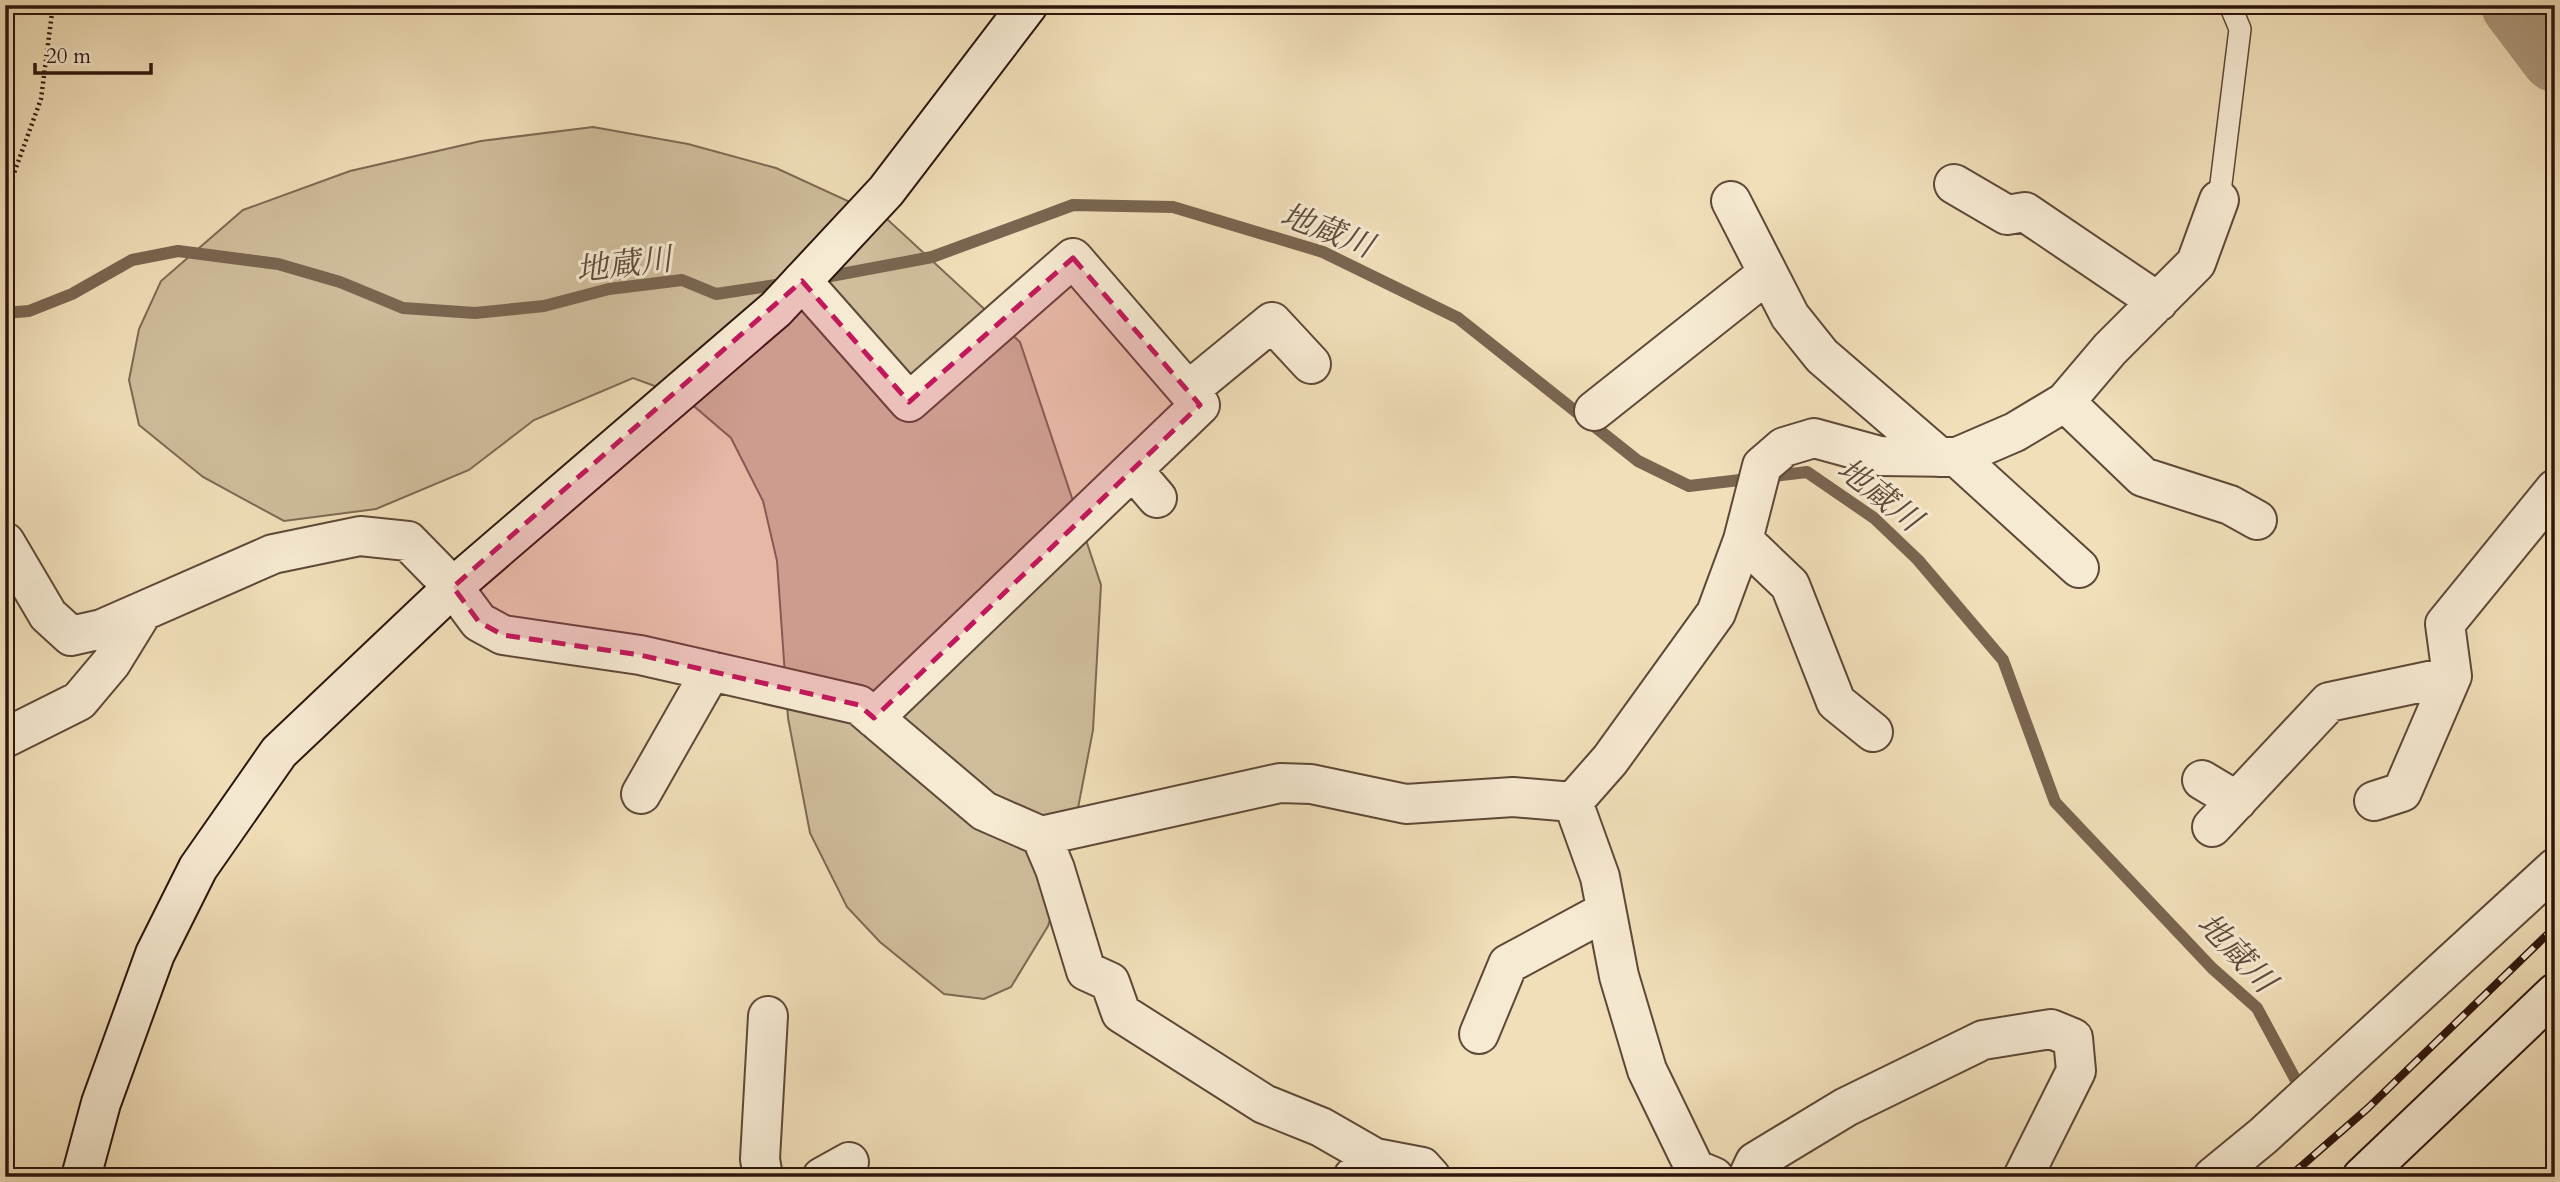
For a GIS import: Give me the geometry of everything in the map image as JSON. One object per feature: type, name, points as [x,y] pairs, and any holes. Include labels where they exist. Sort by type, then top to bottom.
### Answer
[{"type":"street","points":[[81,1177],[101,1103],[155,954],[198,868],[279,752],[453,587],[765,318],[886,191],[1028,5]]},
{"type":"street","points":[[1954,184],[2007,215],[2025,212],[2158,302]]},
{"type":"street","points":[[1573,802],[1610,760],[1716,613],[1743,540],[1762,466],[1784,447],[1814,439],[1880,456],[1948,457],[2015,432],[2066,402],[2110,349],[2196,263],[2219,200]]},
{"type":"street","points":[[1731,201],[1790,316],[1822,356],[1948,457],[2079,568]]},
{"type":"street","points":[[802,281],[909,402],[1073,258],[1200,405],[1145,484],[874,718]]},
{"type":"street","points":[[1594,411],[1768,273]]},
{"type":"street","points":[[1188,391],[1272,322],[1311,364]]},
{"type":"street","points":[[2066,402],[2143,477],[2230,505],[2256,520]]},
{"type":"street","points":[[2374,801],[2403,792],[2452,676],[2445,624],[2555,489]]},
{"type":"street","points":[[5,542],[48,615],[71,636],[102,629],[273,554],[360,536],[408,541],[453,587],[479,622],[503,635],[640,655],[859,705],[984,811],[1041,836],[1280,783],[1311,784],[1406,804],[1513,797],[1573,802]]},
{"type":"street","points":[[1743,540],[1790,586],[1836,702],[1873,732]]},
{"type":"street","points":[[5,738],[79,701],[111,663],[143,611]]},
{"type":"street","points":[[641,794],[711,671]]},
{"type":"street","points":[[2202,780],[2224,814],[2329,702],[2452,676]]},
{"type":"street","points":[[1573,802],[1600,877],[1619,976],[1647,1070],[1695,1169],[1714,1177]]},
{"type":"street","points":[[1041,836],[1055,869],[1086,971],[1110,982],[1121,1013],[1264,1104],[1321,1127],[1364,1167],[1422,1167],[1431,1177]]},
{"type":"street","points":[[2213,1177],[2263,1136],[2555,867]]},
{"type":"street","points":[[1479,1034],[1508,964],[1606,911]]},
{"type":"street","points":[[2362,1177],[2555,993]]},
{"type":"street","points":[[763,1177],[760,1159],[768,1016]]},
{"type":"street","points":[[1748,1177],[1755,1162],[1846,1107],[1970,1046],[1983,1040],[2051,1029],[2073,1038],[2076,1071],[2023,1177]]},
{"type":"lane","points":[[2219,200],[2239,29],[2230,5]]},
{"type":"path","points":[[5,198],[41,99],[53,5]]},
{"type":"highlighted area","points":[[1073,258],[1200,405],[874,718],[859,705],[640,655],[503,635],[479,622],[453,587],[802,281],[909,402]]},
{"type":"shaded area","points":[[593,127],[688,144],[776,168],[887,219],[1020,342],[1101,585],[1093,730],[1068,860],[1048,926],[1011,987],[984,999],[944,994],[880,942],[847,907],[810,833],[788,718],[777,561],[763,501],[731,438],[682,396],[633,378],[534,420],[469,470],[376,509],[284,521],[203,477],[139,425],[129,380],[139,329],[161,281],[243,210],[350,171],[481,141]]},
{"type":"waterway","points":[[2515,5],[2555,58]]},
{"type":"waterway","name":"地蔵川","points":[[820,278],[932,257],[1073,205],[1173,207],[1323,252],[1458,318],[1638,461],[1689,486],[1807,472],[1874,518],[1918,560],[2003,660],[2055,802],[2212,968],[2257,1008],[2299,1086]]},
{"type":"waterway","name":"地蔵川","points":[[5,313],[29,311],[72,294],[132,260],[178,251],[278,264],[340,282],[403,308],[475,313],[544,306],[609,289],[682,280],[716,294],[789,283]]},
{"type":"railway","points":[[2289,1177],[2368,1108],[2555,927]]}]
